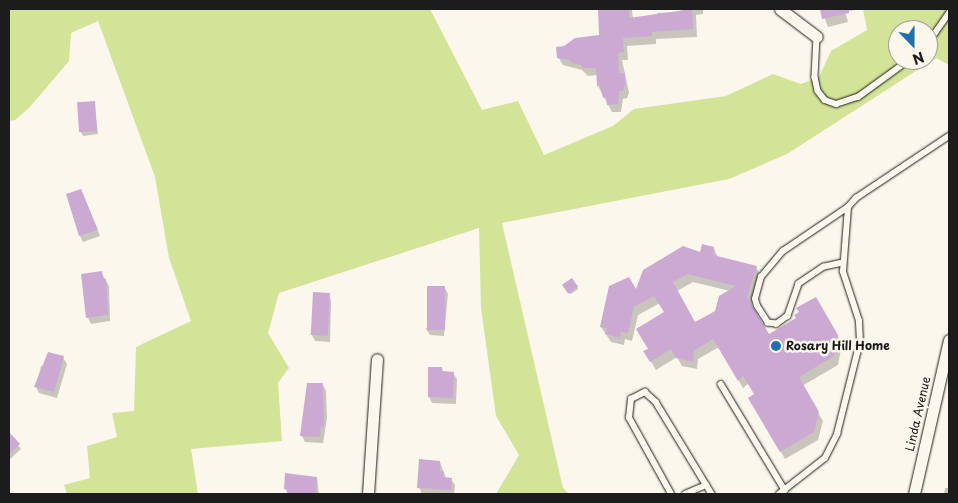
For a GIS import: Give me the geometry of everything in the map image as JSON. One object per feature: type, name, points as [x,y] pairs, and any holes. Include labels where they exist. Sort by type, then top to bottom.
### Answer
[{"type":"street","points":[[780,9],[817,37]]},
{"type":"street","name":"Linda Avenue","points":[[914,494],[949,340]]},
{"type":"street","points":[[368,494],[377,359]]},
{"type":"lane","points":[[938,29],[949,13]]},
{"type":"lane","points":[[817,37],[815,76],[818,91],[825,100],[836,104],[858,97],[895,70]]},
{"type":"lane","points":[[843,263],[824,267],[799,284],[788,316],[777,324],[768,323],[757,306],[755,299],[761,277],[783,251],[848,207],[856,198],[949,136]]},
{"type":"lane","points":[[779,494],[825,458],[839,424],[860,342],[859,321],[843,272],[848,207]]},
{"type":"lane","points":[[721,384],[785,490]]},
{"type":"lane","points":[[671,494],[629,418],[631,399],[645,392],[656,402],[712,494]]},
{"type":"lane","points":[[685,494],[706,485]]},
{"type":"green space","points":[[9,9],[430,9],[482,110],[518,101],[544,155],[613,126],[634,109],[726,96],[773,74],[801,84],[819,77],[831,51],[867,30],[863,9],[949,9],[949,65],[938,59],[938,20],[888,20],[888,70],[917,70],[787,154],[729,179],[502,223],[563,488],[569,494],[496,494],[519,455],[496,416],[481,308],[479,228],[279,293],[268,333],[289,368],[278,383],[282,441],[191,449],[198,494],[67,494],[64,485],[90,478],[87,446],[117,437],[112,413],[134,411],[136,347],[191,321],[169,258],[155,177],[98,21],[71,33],[69,61],[29,108],[15,120],[9,121]]},
{"type":"building","points":[[598,9],[629,9],[629,18],[692,9],[693,29],[652,32],[652,36],[623,38],[624,52],[618,53],[619,73],[625,73],[625,85],[623,91],[619,91],[618,104],[607,105],[606,97],[603,98],[600,86],[597,86],[596,68],[582,68],[582,65],[571,63],[571,60],[557,58],[556,47],[564,46],[575,38],[599,35]]},
{"type":"building","points":[[820,9],[849,9],[849,13],[822,19]]},
{"type":"building","points":[[95,101],[97,131],[79,132],[77,102]]},
{"type":"building","points":[[81,189],[98,230],[79,236],[66,194]]},
{"type":"building","name":"Rosary Hill Home","points":[[702,244],[714,247],[713,255],[757,266],[747,297],[769,334],[796,318],[794,315],[799,312],[796,308],[816,297],[838,335],[834,356],[799,377],[819,412],[814,432],[780,452],[748,398],[754,394],[743,376],[738,381],[713,339],[694,351],[693,362],[676,358],[671,349],[650,362],[643,351],[648,349],[636,329],[664,312],[654,296],[634,307],[628,333],[621,332],[620,338],[605,334],[607,328],[600,327],[609,286],[629,277],[636,289],[643,270],[683,246],[700,252]],"holes":[[[688,274],[736,286],[719,296],[715,311],[695,322],[673,282]]]},
{"type":"building","points":[[102,271],[103,279],[106,279],[108,315],[86,318],[81,274]]},
{"type":"building","points":[[572,278],[578,287],[568,294],[562,285]]},
{"type":"building","points":[[427,286],[445,286],[445,330],[427,330]]},
{"type":"building","points":[[313,292],[330,293],[328,336],[311,335]]},
{"type":"building","points":[[48,352],[64,356],[54,392],[34,387]]},
{"type":"building","points":[[428,367],[442,367],[442,371],[454,372],[453,398],[428,397]]},
{"type":"building","points":[[307,383],[323,383],[324,427],[321,427],[320,437],[300,436]]},
{"type":"building","points":[[9,432],[20,444],[9,454]]},
{"type":"building","points":[[419,459],[440,461],[440,471],[444,472],[443,477],[452,478],[451,490],[417,488]]},
{"type":"building","points":[[285,473],[317,477],[316,494],[287,494],[288,489],[284,489]]},
{"type":"place","name":"Rosary Hill Home","points":[[776,346]]}]
